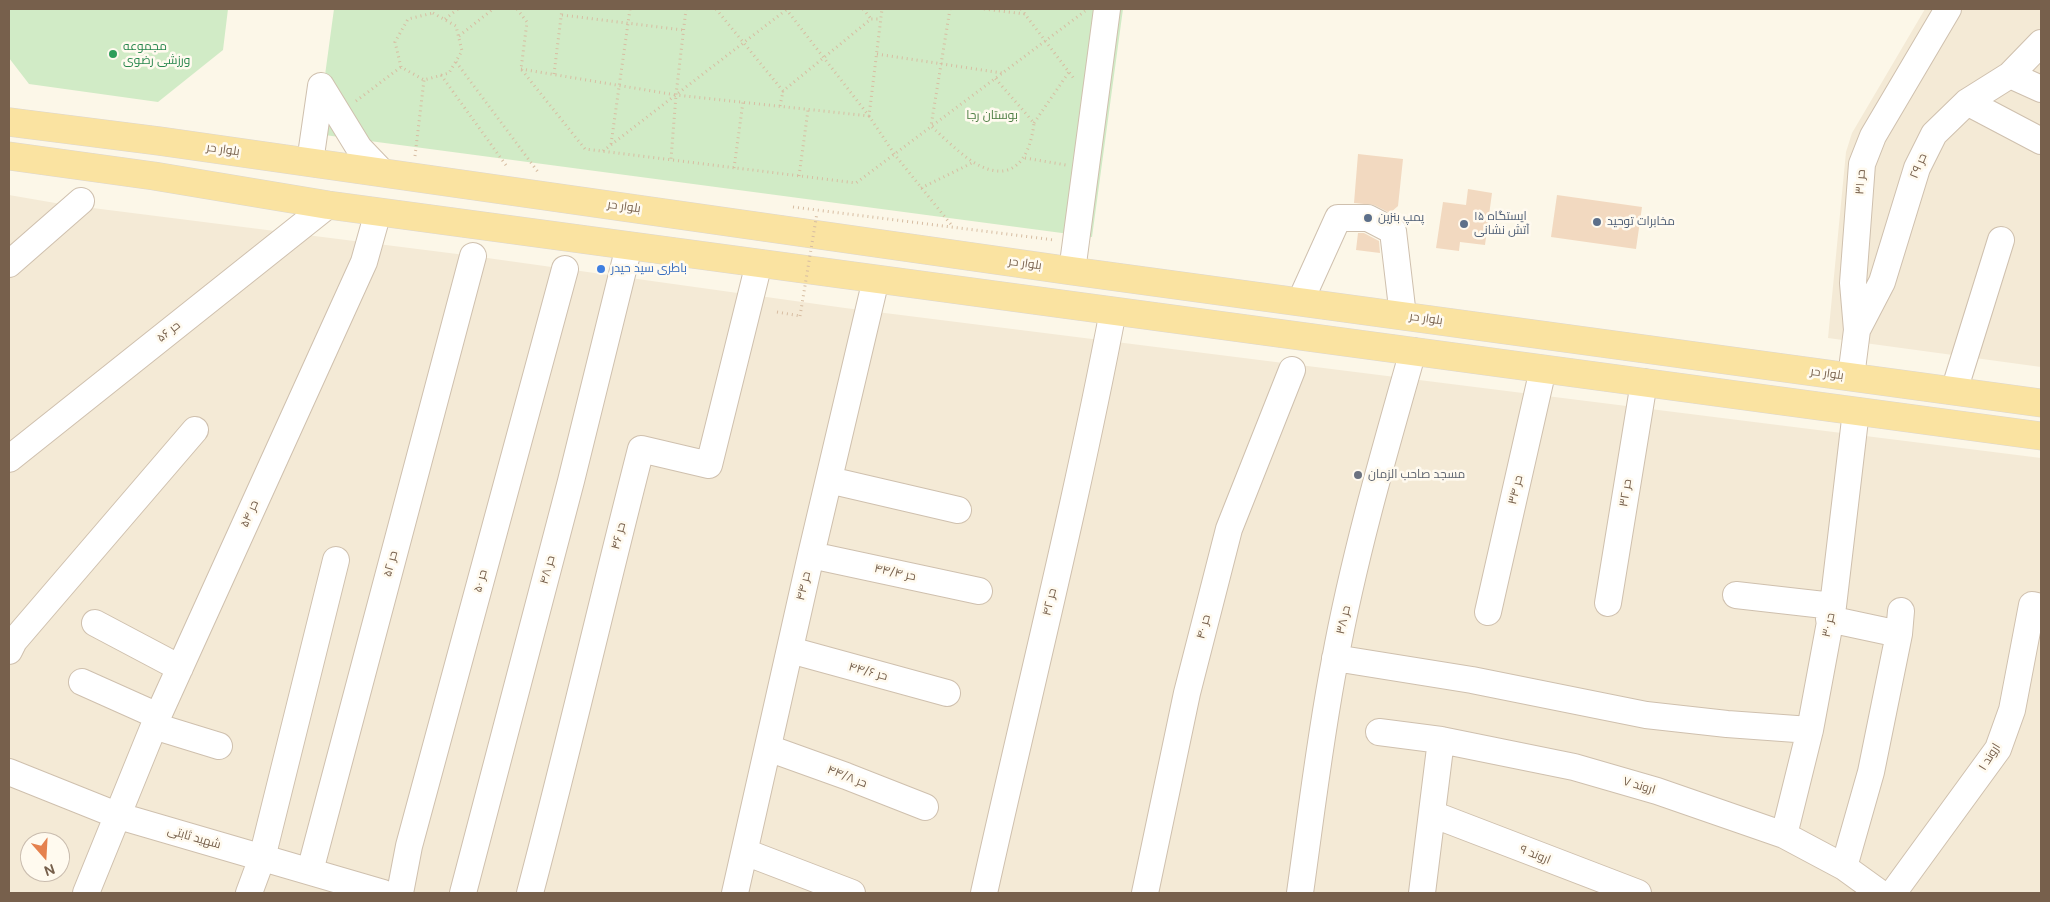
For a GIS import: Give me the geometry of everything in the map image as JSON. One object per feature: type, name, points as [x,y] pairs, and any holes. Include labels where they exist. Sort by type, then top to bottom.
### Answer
[{"type":"main road","name":"بلوار حر","points":[[14,118],[159,141],[1072,271],[2041,403]]},
{"type":"main road","points":[[154,176],[159,141]]},
{"type":"main road","points":[[9,156],[154,176],[378,212],[2041,436]]},
{"type":"street","points":[[1072,271],[1084,168],[1107,9]]},
{"type":"street","name":"حر ۳۱","points":[[1851,378],[1857,330],[1853,283],[1862,164],[1873,136],[1948,9]]},
{"type":"street","name":"حر ۲۹","points":[[1857,330],[1882,282],[1916,168],[1934,134],[1967,102],[2010,74],[2041,43]]},
{"type":"street","points":[[2010,74],[2041,90]]},
{"type":"street","points":[[310,162],[321,86],[358,148],[382,172]]},
{"type":"street","points":[[1967,102],[2041,140]]},
{"type":"street","points":[[9,264],[81,201]]},
{"type":"street","name":"حر ۵۶","points":[[9,460],[328,205]]},
{"type":"street","name":"حر ۵۴","points":[[86,893],[119,816],[156,721],[364,262],[378,212]]},
{"type":"street","points":[[1300,302],[1338,218],[1368,218],[1393,231],[1403,316]]},
{"type":"street","points":[[1954,392],[2001,240]]},
{"type":"street","name":"حر ۴۸","points":[[463,893],[571,482],[629,246]]},
{"type":"street","name":"حر ۵۲","points":[[310,871],[473,256]]},
{"type":"street","name":"حر ۴۶","points":[[530,893],[641,449],[709,465],[760,263]]},
{"type":"street","name":"حر ۵۰","points":[[400,893],[409,846],[565,269]]},
{"type":"street","name":"حر ۴۴","points":[[735,893],[811,554],[876,279]]},
{"type":"street","name":"حر ۴۲","points":[[984,893],[1086,450],[1113,311]]},
{"type":"street","name":"حر ۳۸","points":[[1300,893],[1323,726],[1335,658],[1374,487],[1413,351]]},
{"type":"street","name":"حر ۳۴","points":[[1488,612],[1543,368]]},
{"type":"street","name":"حر ۴۰","points":[[1145,893],[1187,693],[1229,529],[1292,370]]},
{"type":"street","name":"حر ۳۲","points":[[1608,603],[1644,382]]},
{"type":"street","name":"حر ۳۰","points":[[1784,835],[1810,730],[1831,612],[1856,411]]},
{"type":"street","points":[[9,651],[14,641],[195,430]]},
{"type":"street","points":[[829,480],[958,510]]},
{"type":"street","name":"حر ۴۴/۴","points":[[811,554],[979,592]]},
{"type":"street","points":[[249,893],[262,858],[336,560]]},
{"type":"street","points":[[1736,596],[1900,622],[1871,772],[1844,867]]},
{"type":"street","name":"اروند ۱","points":[[1893,893],[1998,749],[2012,710],[2032,605],[2041,607]]},
{"type":"street","points":[[95,623],[180,668]]},
{"type":"street","name":"حر ۴۴/۶","points":[[790,650],[947,693]]},
{"type":"street","points":[[1335,658],[1472,680],[1646,715],[1727,724],[1810,730]]},
{"type":"street","points":[[82,682],[156,721],[220,746]]},
{"type":"street","name":"اروند ۷","points":[[1379,732],[1441,740],[1574,766],[1657,792],[1784,835],[1844,867],[1880,893]]},
{"type":"street","points":[[1422,893],[1441,740]]},
{"type":"street","name":"حر ۴۴/۸","points":[[768,748],[924,807]]},
{"type":"street","name":"شهید ثابتی","points":[[9,772],[119,816],[310,871],[341,887],[383,893]]},
{"type":"street","name":"اروند ۹","points":[[1432,814],[1638,893]]},
{"type":"street","points":[[744,852],[852,893]]},
{"type":"path","points":[[445,19],[458,9]]},
{"type":"path","points":[[459,36],[493,9]]},
{"type":"path","points":[[517,9],[527,22],[521,69],[586,148],[856,183],[1088,9]]},
{"type":"path","points":[[554,74],[562,9]]},
{"type":"path","points":[[611,144],[630,9]]},
{"type":"path","points":[[671,159],[686,9]]},
{"type":"path","points":[[716,9],[783,91]]},
{"type":"path","points":[[602,151],[787,9],[869,116],[895,155],[954,227]]},
{"type":"path","points":[[863,9],[871,19]]},
{"type":"path","points":[[869,116],[882,9]]},
{"type":"path","points":[[931,126],[950,9]]},
{"type":"path","points":[[984,9],[1026,14]]},
{"type":"path","points":[[1021,9],[1094,104]]},
{"type":"path","points":[[434,11],[456,26],[462,51],[449,74],[424,80],[401,67],[395,42],[408,19],[434,11]]},
{"type":"path","points":[[562,15],[683,30]]},
{"type":"path","points":[[780,106],[783,91],[871,19],[881,19]]},
{"type":"path","points":[[877,54],[1002,73]]},
{"type":"path","points":[[456,62],[539,173]]},
{"type":"path","points":[[338,115],[401,67]]},
{"type":"path","points":[[521,69],[676,95],[869,116]]},
{"type":"path","points":[[931,126],[974,162],[996,171],[1016,167],[1025,158],[1032,143],[1034,122],[1070,72]]},
{"type":"path","points":[[442,76],[508,168]]},
{"type":"path","points":[[995,78],[1034,122]]},
{"type":"path","points":[[415,156],[424,80]]},
{"type":"path","points":[[734,168],[743,102]]},
{"type":"path","points":[[799,176],[808,110]]},
{"type":"path","points":[[1025,158],[1084,168]]},
{"type":"path","points":[[921,188],[974,162]]},
{"type":"path","points":[[777,312],[800,316],[816,213]]},
{"type":"shaded area","points":[[1925,9],[2041,9],[2041,367],[1828,338],[1846,152],[1852,133]]},
{"type":"shaded area","points":[[9,195],[61,204],[473,256],[845,308],[2041,458],[2041,893],[9,893]]},
{"type":"green space","name":"مجموعه ورزشی رضوی","points":[[9,9],[228,9],[223,50],[158,102],[29,84],[9,58]]},
{"type":"green space","name":"بوستان رجا","points":[[334,9],[1123,9],[1092,237],[317,134]]},
{"type":"building","points":[[1358,154],[1403,159],[1398,206],[1390,213],[1374,205],[1354,203]]},
{"type":"building","name":"ایستگاه ۱۵ آتش نشانی","points":[[1468,189],[1492,193],[1485,245],[1460,242],[1459,251],[1436,248],[1443,202],[1466,205]]},
{"type":"building","name":"مخابرات توحید","points":[[1557,195],[1642,207],[1636,249],[1551,237]]},
{"type":"building","points":[[1358,233],[1364,233],[1379,241],[1380,253],[1356,250]]},
{"type":"place","name":"مجموعه ورزشی رضوی","points":[[113,54]]},
{"type":"place","name":"پمپ بنزین","points":[[1368,218]]},
{"type":"place","name":"مخابرات توحید","points":[[1597,222]]},
{"type":"place","name":"ایستگاه ۱۵ آتش نشانی","points":[[1464,224]]},
{"type":"place","name":"باطری سید حیدر","points":[[601,269]]},
{"type":"place","name":"مسجد صاحب الزمان","points":[[1358,475]]}]
